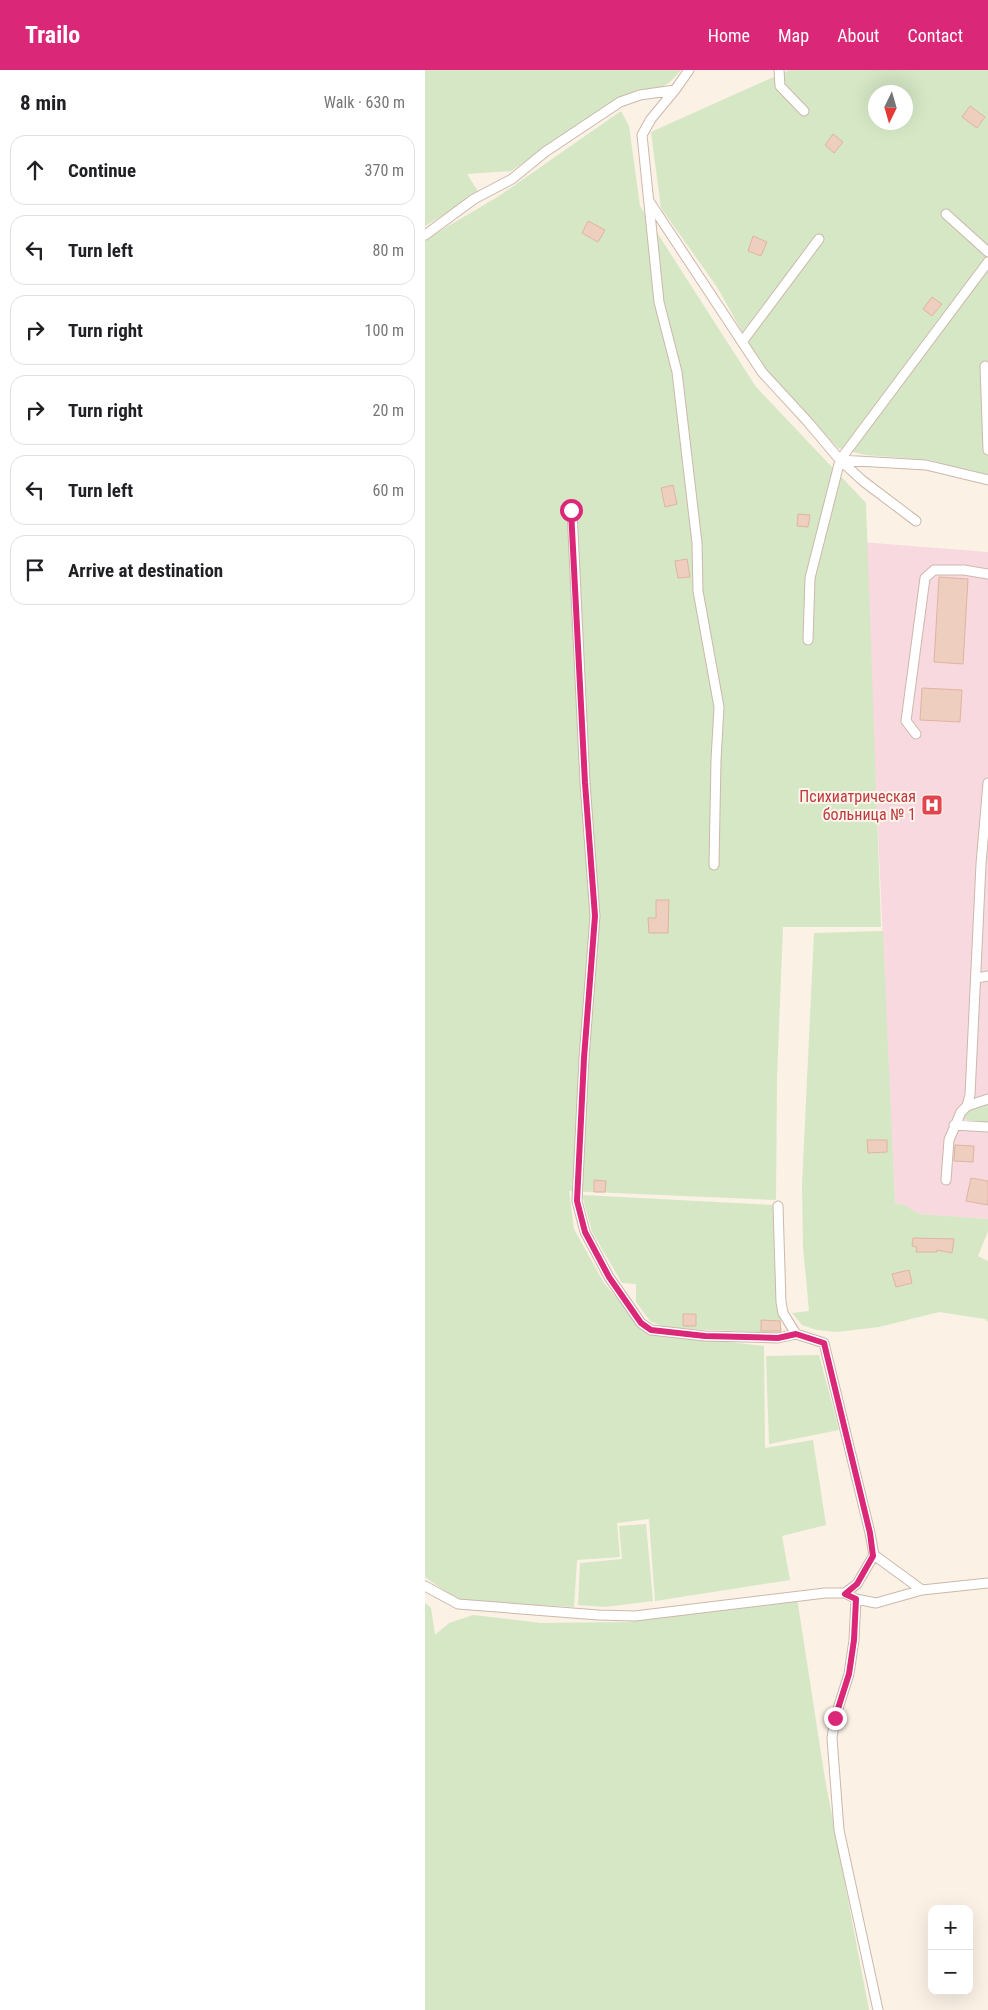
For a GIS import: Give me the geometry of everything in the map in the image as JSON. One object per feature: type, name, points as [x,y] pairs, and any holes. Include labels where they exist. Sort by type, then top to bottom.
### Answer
[{"type":"lane","points":[[689,70],[651,119],[642,136],[659,302],[677,372],[697,543],[698,591],[719,707],[714,865]]},
{"type":"lane","points":[[779,70],[780,86],[804,111]]},
{"type":"lane","points":[[425,235],[475,199],[512,179],[545,152],[620,102],[640,95],[675,90]]},
{"type":"lane","points":[[649,200],[762,372],[840,460],[863,481],[916,521]]},
{"type":"lane","points":[[947,214],[988,252]]},
{"type":"lane","points":[[741,342],[819,239]]},
{"type":"lane","points":[[808,640],[811,578],[840,460],[988,262]]},
{"type":"lane","points":[[985,366],[988,450]]},
{"type":"lane","points":[[840,460],[926,465],[988,480]]},
{"type":"lane","points":[[571,510],[585,783],[595,916],[584,1058],[577,1201],[585,1232],[609,1277],[641,1323],[651,1330],[705,1336],[778,1338],[796,1334],[824,1343],[870,1533],[873,1556],[857,1584],[845,1594]]},
{"type":"lane","points":[[915,734],[906,721],[925,578],[934,570],[964,570],[988,574]]},
{"type":"lane","points":[[967,1106],[970,1095],[985,864],[988,783]]},
{"type":"lane","points":[[977,978],[988,976]]},
{"type":"lane","points":[[946,1180],[949,1140],[961,1112],[967,1106],[988,1099]]},
{"type":"lane","points":[[954,1126],[988,1127]]},
{"type":"lane","points":[[778,1206],[781,1302],[783,1313],[796,1334]]},
{"type":"lane","points":[[873,1556],[922,1590]]},
{"type":"lane","points":[[425,1586],[458,1604],[598,1615],[635,1616],[825,1593],[845,1594],[856,1599],[876,1602],[922,1590],[988,1583]]},
{"type":"lane","points":[[856,1599],[854,1640],[849,1674],[835,1718],[832,1738],[839,1830],[878,2010]]},
{"type":"shaded area","name":"Психиатрическая больница № 1","points":[[861,542],[988,552],[988,1219],[919,1214],[905,1205],[895,1203],[871,678]]},
{"type":"green space","points":[[425,70],[681,70],[670,82],[660,88],[640,90],[605,106],[511,171],[467,174],[479,193],[425,226]]},
{"type":"green space","points":[[789,70],[988,70],[988,476],[979,476],[931,460],[865,455],[838,448],[763,369],[717,287],[661,208],[651,132]]},
{"type":"green space","points":[[621,111],[629,126],[640,206],[756,387],[866,503],[881,927],[783,927],[777,1077],[776,1200],[569,1191],[574,1229],[604,1283],[646,1333],[764,1346],[765,1448],[813,1440],[826,1525],[782,1536],[790,1580],[655,1601],[649,1519],[617,1523],[620,1557],[577,1560],[574,1607],[459,1601],[425,1577],[425,240],[499,196]]},
{"type":"green space","points":[[883,931],[895,1203],[905,1205],[919,1214],[988,1219],[988,1231],[978,1256],[988,1261],[988,1322],[985,1319],[939,1312],[879,1327],[837,1332],[817,1330],[802,1325],[792,1313],[809,1311],[803,1246],[802,1185],[814,933]]},
{"type":"green space","points":[[988,1104],[988,1123],[971,1121],[963,1115],[967,1110]]},
{"type":"green space","points":[[582,1195],[774,1205],[775,1272],[781,1333],[666,1328],[650,1321],[636,1302],[636,1284],[622,1283],[592,1232]]},
{"type":"green space","points":[[819,1355],[839,1430],[769,1444],[766,1356]]},
{"type":"green space","points":[[646,1524],[653,1601],[605,1607],[578,1605],[580,1563],[622,1559],[619,1526]]},
{"type":"green space","points":[[797,1598],[825,1779],[869,2010],[425,2010],[425,1603],[431,1608],[435,1635],[449,1623],[473,1615],[541,1623],[628,1622]]},
{"type":"building","points":[[970,106],[985,117],[977,128],[962,117]]},
{"type":"building","points":[[833,134],[843,142],[834,153],[825,145]]},
{"type":"building","points":[[588,221],[605,230],[598,242],[582,233]]},
{"type":"building","points":[[753,236],[767,242],[761,256],[748,251]]},
{"type":"building","points":[[932,297],[942,304],[932,316],[923,309]]},
{"type":"building","points":[[673,485],[677,504],[665,507],[661,488]]},
{"type":"building","points":[[798,514],[810,515],[808,527],[797,526]]},
{"type":"building","points":[[687,559],[690,577],[678,578],[675,561]]},
{"type":"building","points":[[939,577],[968,579],[963,664],[934,662]]},
{"type":"building","points":[[922,688],[962,690],[960,722],[920,720]]},
{"type":"building","points":[[656,900],[669,900],[668,933],[649,933],[648,918],[656,918]]},
{"type":"building","points":[[867,1140],[887,1140],[887,1152],[868,1153]]},
{"type":"building","points":[[955,1145],[974,1146],[973,1162],[954,1161]]},
{"type":"building","points":[[971,1178],[988,1181],[988,1205],[966,1201]]},
{"type":"building","points":[[594,1180],[606,1181],[605,1192],[594,1192]]},
{"type":"building","points":[[913,1238],[954,1239],[952,1253],[937,1250],[937,1252],[916,1252],[917,1247],[912,1246]]},
{"type":"building","points":[[909,1270],[912,1283],[896,1287],[892,1274]]},
{"type":"building","points":[[683,1314],[696,1314],[696,1326],[683,1326]]},
{"type":"building","points":[[761,1320],[780,1321],[781,1331],[761,1331]]},
{"type":"place","name":"Психиатрическая больница № 1","points":[[932,805]]},
{"type":"route","points":[[571,510],[585,783],[595,916],[584,1058],[577,1201],[585,1232],[609,1277],[641,1323],[651,1330],[705,1336],[778,1338],[796,1334],[824,1343],[870,1533],[873,1556],[857,1584],[845,1594],[856,1599],[854,1640],[849,1674],[835,1718]]}]
